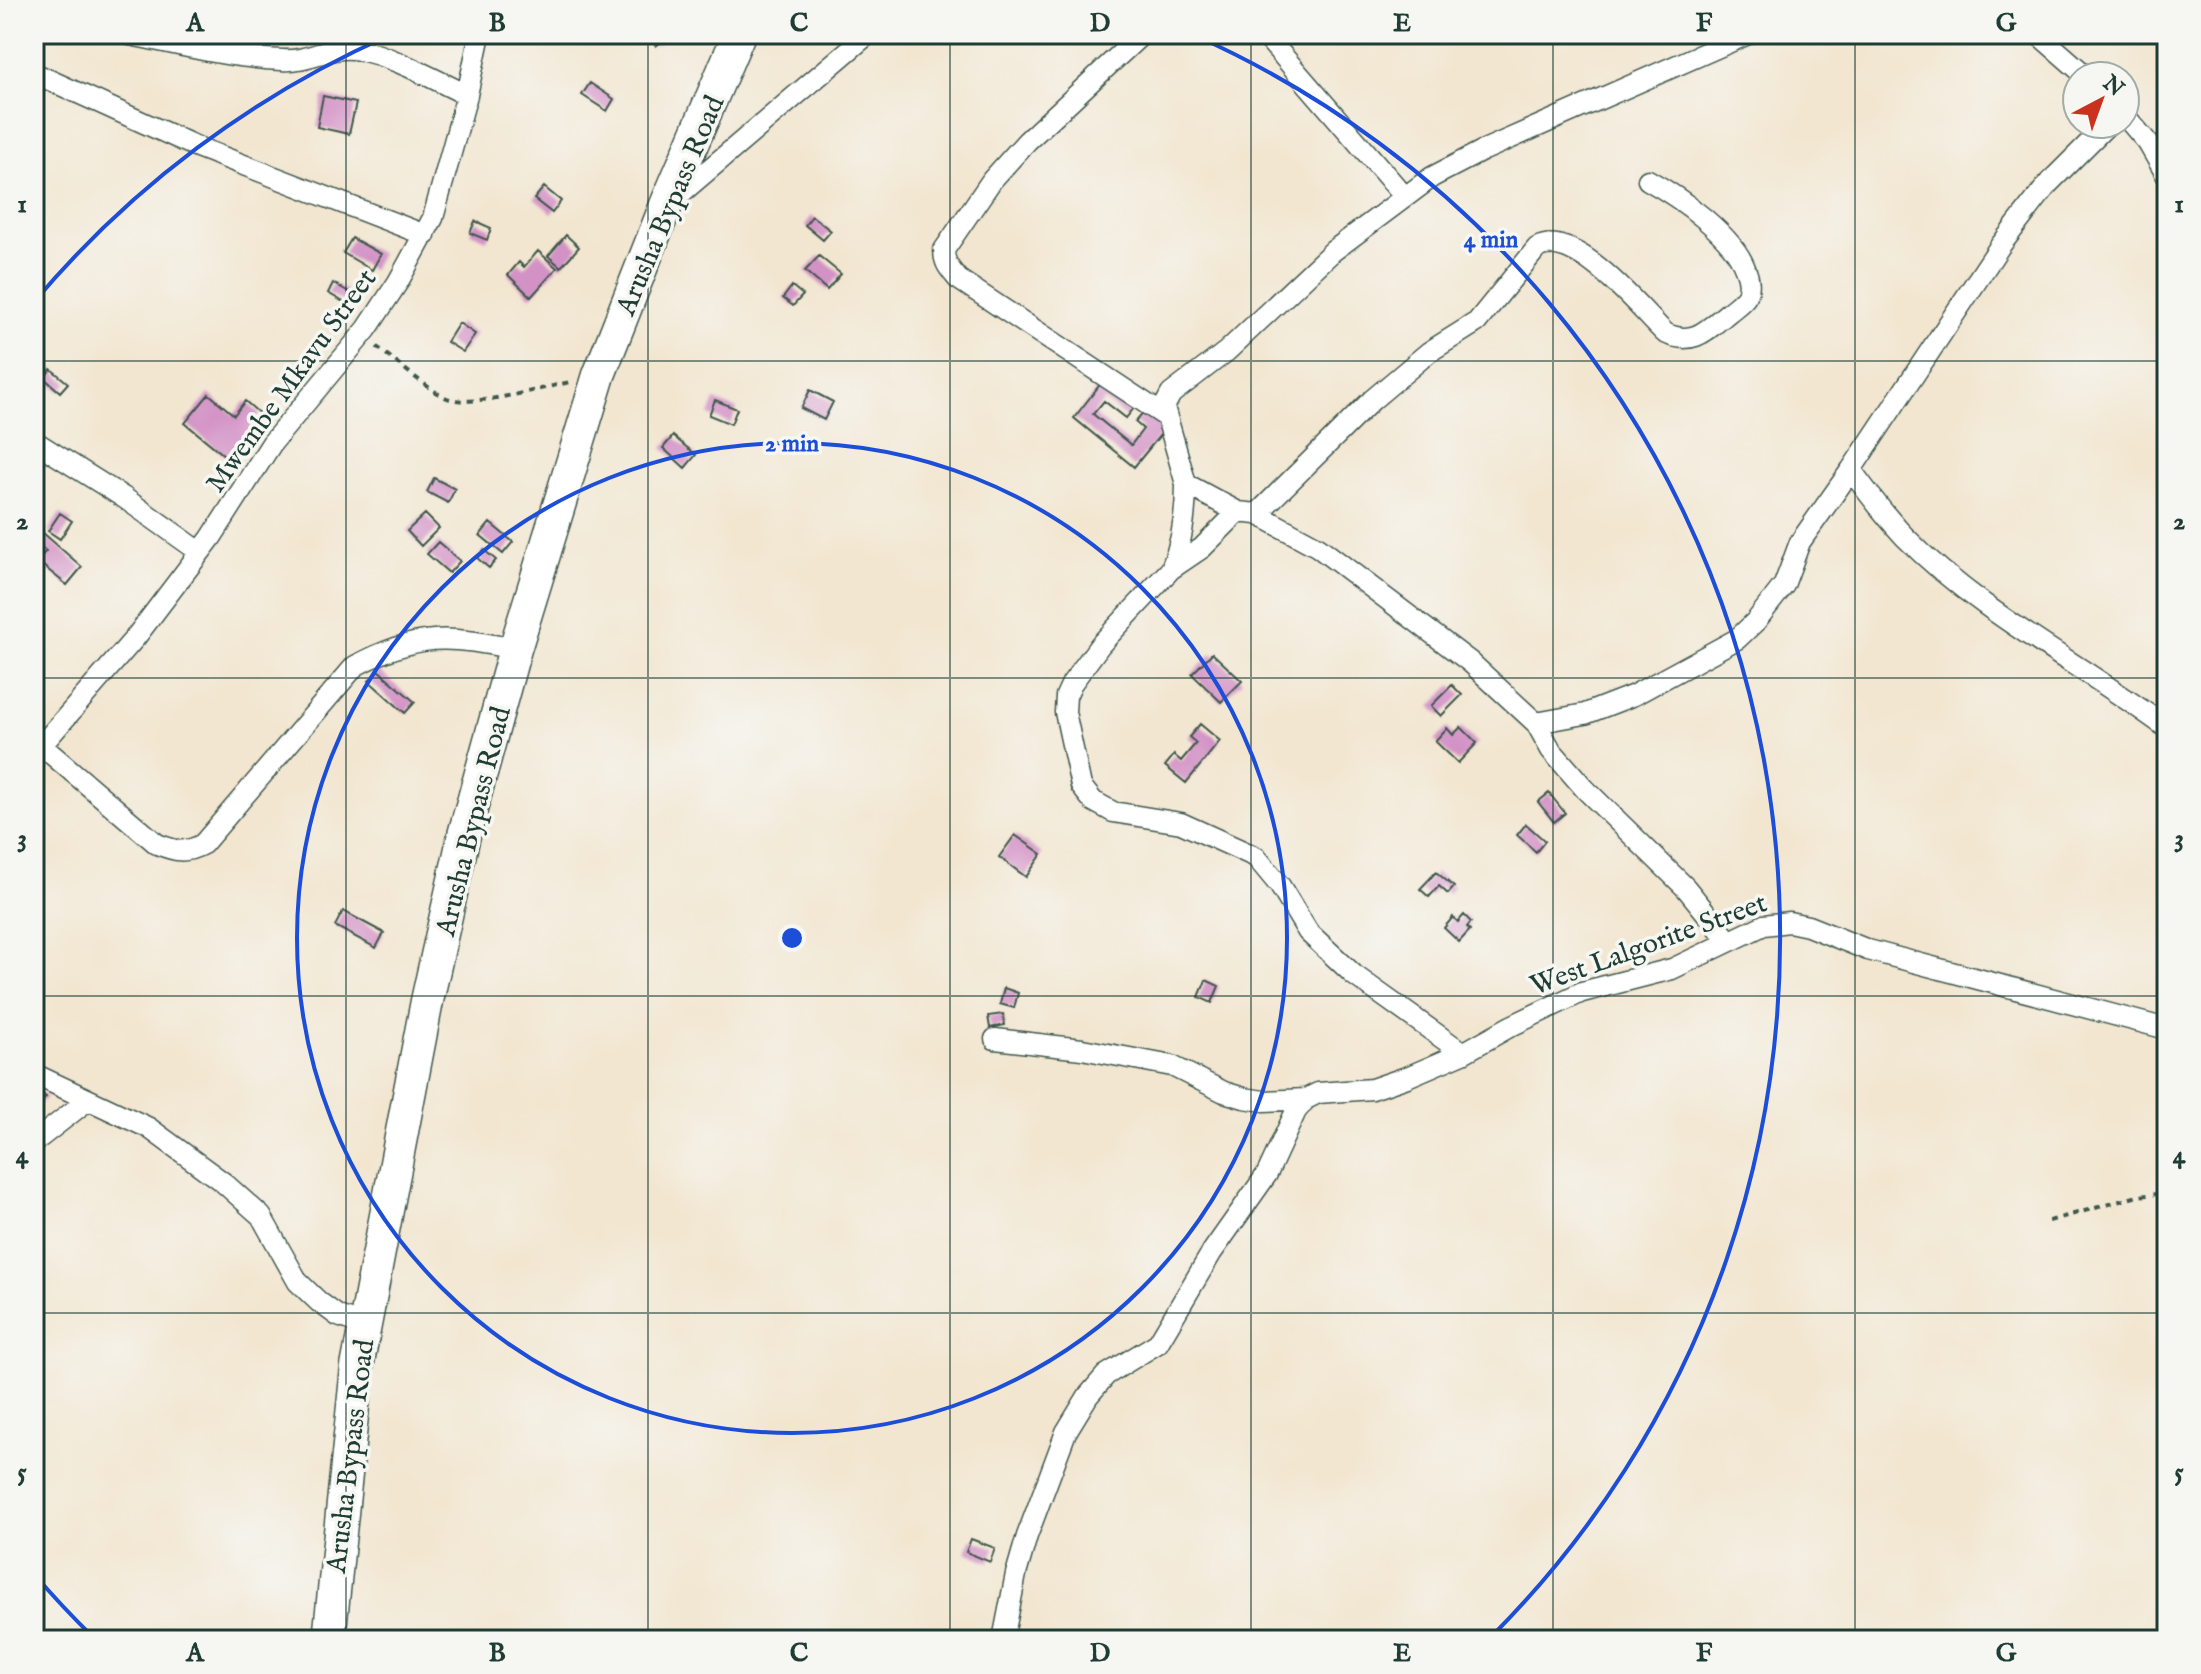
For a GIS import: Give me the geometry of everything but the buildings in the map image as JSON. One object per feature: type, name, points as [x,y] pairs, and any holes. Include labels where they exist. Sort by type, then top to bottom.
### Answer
[{"type":"main road","name":"Arusha Bypass Road","points":[[329,1640],[364,1325],[427,1001],[464,835],[515,649],[599,375],[737,35]]},
{"type":"street","name":"Mwembe Mkavu Street","points":[[38,750],[135,638],[200,552],[272,443],[362,336],[425,235],[433,218],[467,95],[480,34]]},
{"type":"street","points":[[666,205],[868,34]]},
{"type":"street","points":[[1142,34],[1018,150],[992,180],[956,231],[944,250],[944,258],[958,279],[1165,416]]},
{"type":"street","points":[[1264,34],[1404,196]]},
{"type":"street","points":[[1171,569],[1186,508],[1186,484],[1165,416],[1164,407],[1171,394],[1227,351],[1333,251],[1432,177],[1484,150],[1748,34]]},
{"type":"street","points":[[130,35],[229,55],[285,61],[303,59],[334,48],[359,49],[467,95]]},
{"type":"street","points":[[2041,35],[2068,60]]},
{"type":"street","points":[[34,73],[197,147],[425,235]]},
{"type":"street","points":[[2141,135],[2167,176]]},
{"type":"street","points":[[1536,723],[1585,714],[1634,695],[1737,639],[1771,604],[1784,585],[1800,542],[2026,209],[2093,140]]},
{"type":"street","points":[[1463,1053],[1354,975],[1308,932],[1280,886],[1256,857],[1181,823],[1113,812],[1093,801],[1081,786],[1065,712],[1066,696],[1078,673],[1100,645],[1171,569],[1248,513],[1429,352],[1477,322],[1537,248],[1551,242],[1596,264],[1665,333],[1677,339],[1705,332],[1744,300],[1749,288],[1740,257],[1685,202],[1648,180]]},
{"type":"street","points":[[34,441],[123,497],[200,552]]},
{"type":"street","points":[[1851,470],[1903,535],[1955,582],[2167,728]]},
{"type":"street","points":[[1186,484],[1318,547],[1470,662],[1536,723],[1551,750],[1585,789],[1686,888],[1729,941]]},
{"type":"street","points":[[38,750],[157,844],[177,852],[191,851],[203,844],[355,666],[427,639],[467,640],[515,649]]},
{"type":"street","name":"West Lalgorite Street","points":[[995,1039],[1082,1049],[1172,1066],[1224,1092],[1244,1098],[1264,1101],[1306,1099],[1318,1093],[1372,1089],[1463,1053],[1582,992],[1672,969],[1764,925],[1789,922],[1808,926],[1868,950],[2167,1029]]},
{"type":"street","points":[[34,1074],[149,1128],[224,1183],[261,1216],[298,1282],[338,1316],[364,1325]]},
{"type":"street","points":[[1003,1640],[1027,1536],[1066,1432],[1088,1396],[1106,1375],[1158,1343],[1212,1252],[1267,1174],[1296,1111],[1306,1099]]},
{"type":"street","points":[[34,1142],[88,1100]]},
{"type":"path","points":[[362,336],[447,398],[463,400],[506,396],[599,375]]},
{"type":"path","points":[[2049,1221],[2138,1196],[2167,1193]]}]
